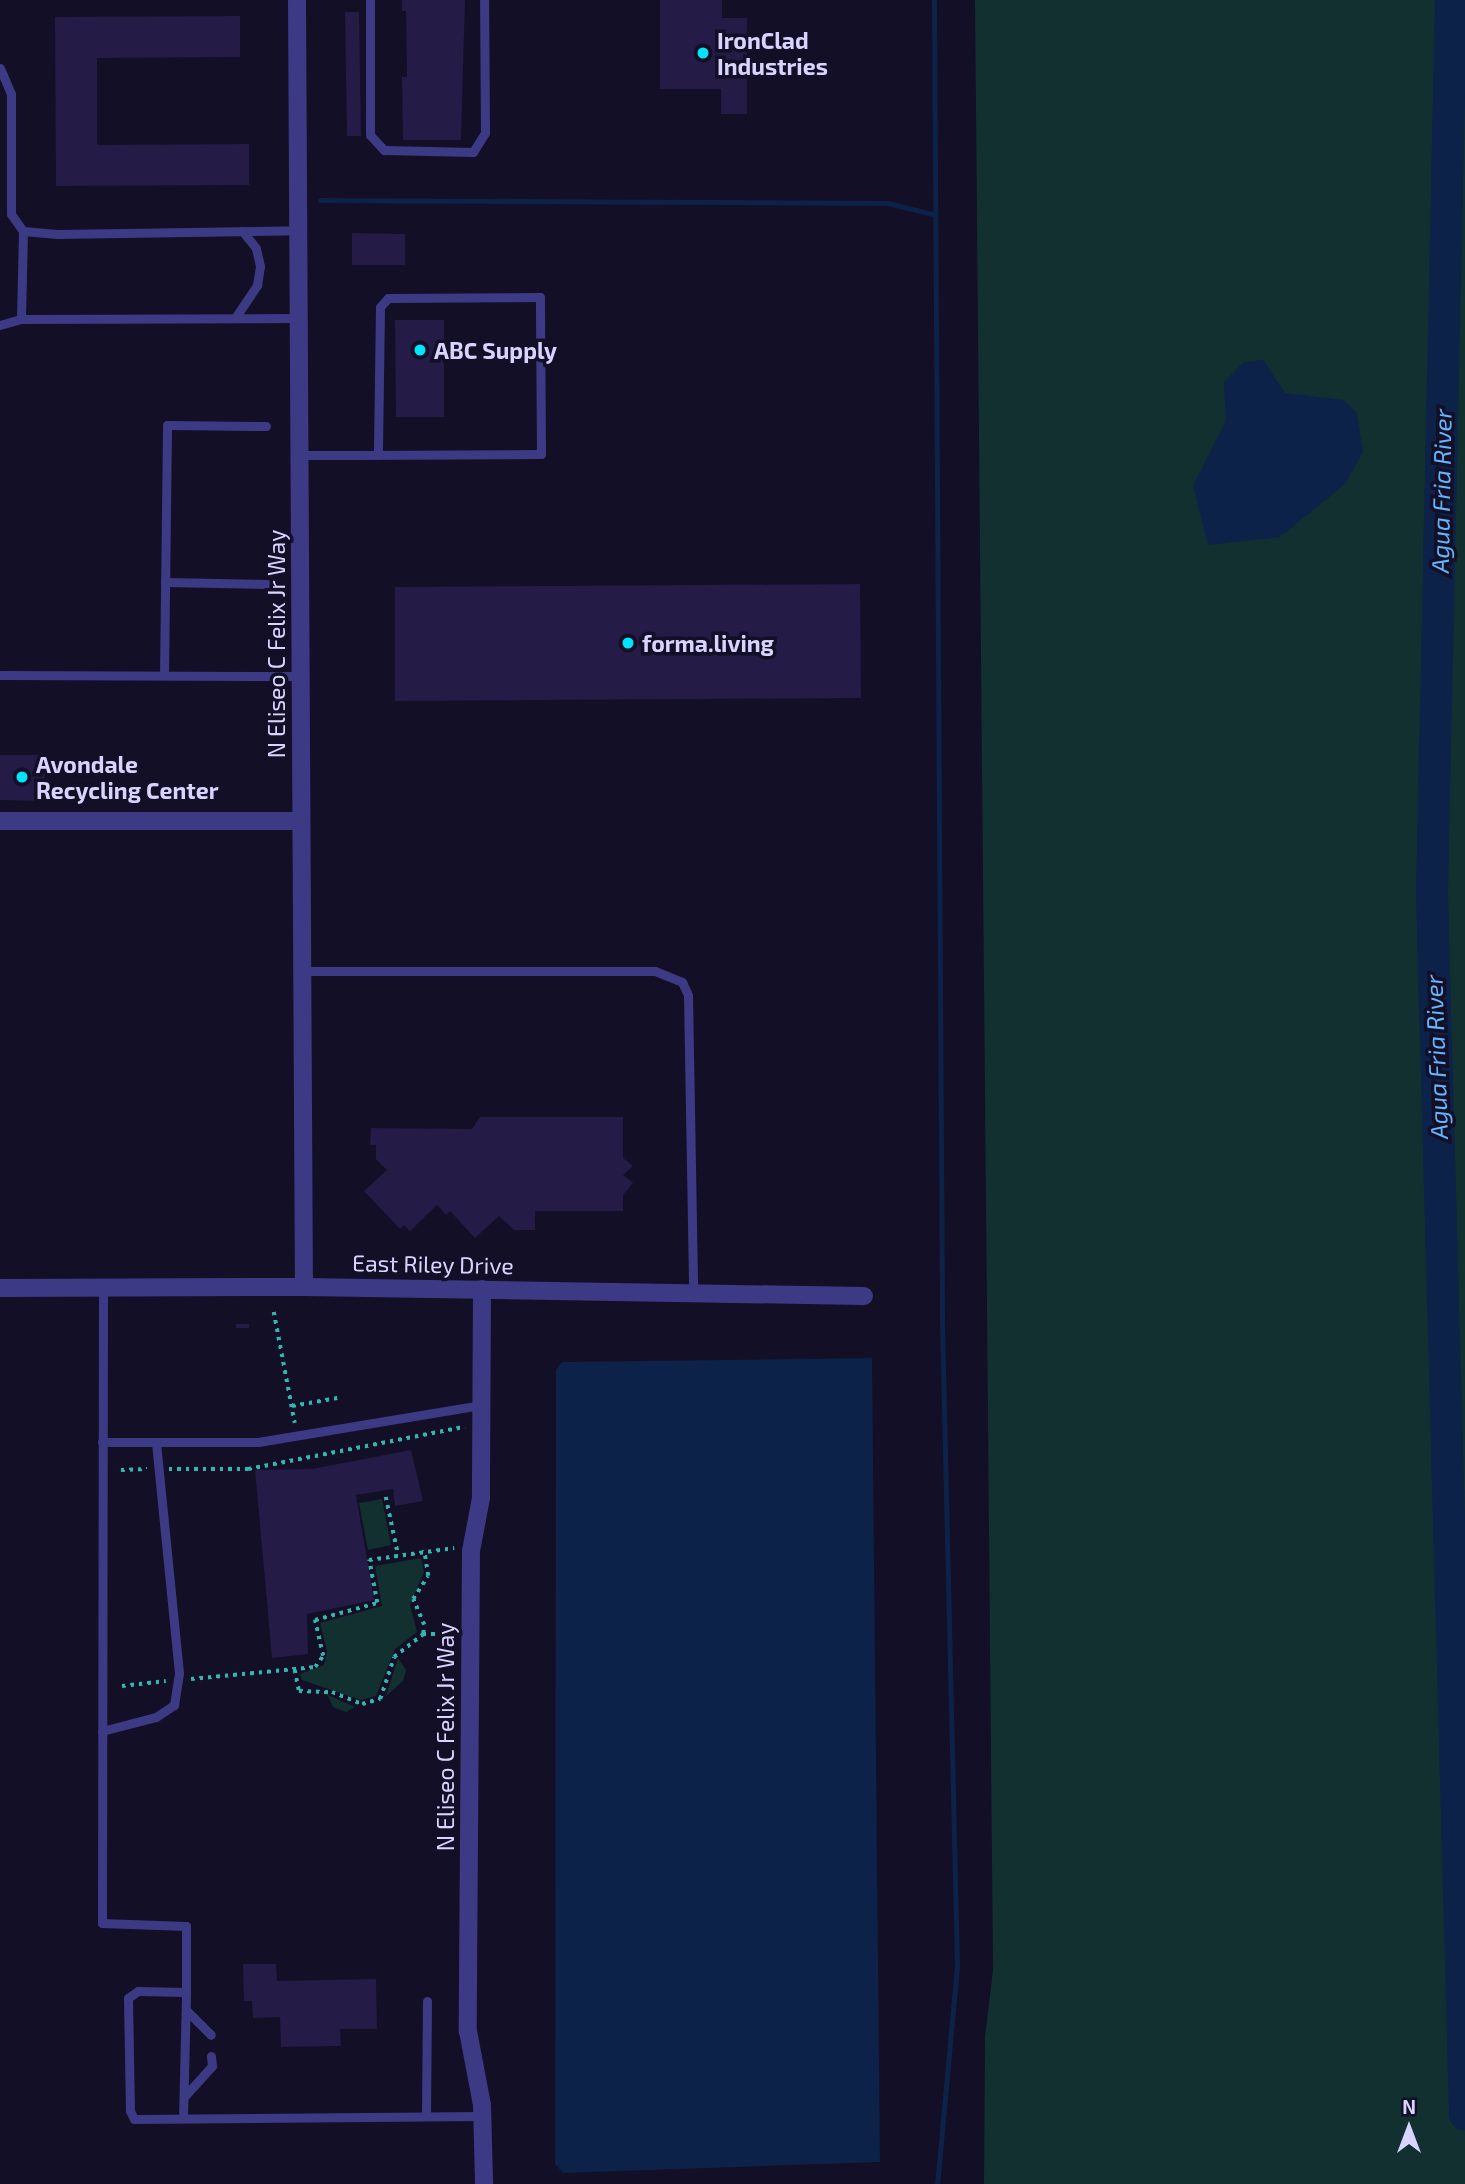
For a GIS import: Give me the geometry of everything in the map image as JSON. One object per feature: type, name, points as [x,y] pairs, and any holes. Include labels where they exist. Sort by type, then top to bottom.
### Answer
[{"type":"street","name":"N Eliseo C Felix Jr Way","points":[[297,0],[304,1287]]},
{"type":"street","points":[[0,821],[301,821]]},
{"type":"street","name":"East Riley Drive","points":[[0,1288],[304,1287],[692,1291],[864,1296]]},
{"type":"street","name":"N Eliseo C Felix Jr Way","points":[[482,1289],[481,1498],[471,1551],[468,2031],[483,2116],[484,2184]]},
{"type":"lane","points":[[370,0],[370,135],[384,150],[473,152],[485,134],[484,0]]},
{"type":"lane","points":[[0,68],[11,94],[10,214],[23,231],[21,319]]},
{"type":"lane","points":[[23,231],[299,230]]},
{"type":"lane","points":[[235,318],[257,285],[260,266],[256,248],[242,231]]},
{"type":"lane","points":[[299,455],[378,455],[541,454],[540,297],[388,298],[380,307],[378,455]]},
{"type":"lane","points":[[0,325],[21,319],[299,318]]},
{"type":"lane","points":[[164,675],[167,425],[266,426]]},
{"type":"lane","points":[[165,582],[267,584]]},
{"type":"lane","points":[[0,675],[301,676]]},
{"type":"lane","points":[[303,971],[654,971],[682,982],[688,995],[692,1291]]},
{"type":"lane","points":[[103,1288],[102,1923],[186,1926],[183,2118]]},
{"type":"lane","points":[[102,1442],[258,1443],[482,1405]]},
{"type":"lane","points":[[102,1731],[156,1717],[174,1705],[178,1680],[156,1443]]},
{"type":"lane","points":[[186,1993],[138,1991],[128,1998],[130,2111],[134,2119],[483,2116]]},
{"type":"lane","points":[[426,2115],[427,2001]]},
{"type":"lane","points":[[186,2010],[211,2035]]},
{"type":"lane","points":[[184,2097],[212,2066],[211,2056]]},
{"type":"path","points":[[274,1311],[302,1461]]},
{"type":"path","points":[[292,1406],[337,1398]]},
{"type":"path","points":[[121,1469],[248,1469],[302,1461],[467,1427]]},
{"type":"path","points":[[386,1497],[398,1554]]},
{"type":"path","points":[[122,1686],[315,1667],[323,1656],[315,1620],[377,1603],[369,1560],[424,1550],[456,1548]]},
{"type":"path","points":[[295,1670],[299,1691],[332,1692],[350,1702],[372,1703],[382,1696],[394,1657],[422,1634],[424,1625],[413,1599],[428,1576],[424,1550]]},
{"type":"path","points":[[422,1634],[454,1634]]},
{"type":"green space","points":[[975,0],[1465,0],[1465,2184],[984,2184],[985,2037],[993,1970]]},
{"type":"green space","points":[[382,1499],[391,1545],[368,1550],[359,1503]]},
{"type":"green space","points":[[421,1558],[424,1572],[410,1605],[417,1632],[395,1649],[376,1696],[361,1700],[302,1680],[300,1674],[324,1665],[327,1651],[320,1623],[382,1606],[375,1566]]},
{"type":"green space","points":[[398,1658],[406,1670],[403,1681],[386,1696]]},
{"type":"green space","points":[[327,1694],[355,1707],[346,1712],[333,1707]]},
{"type":"water","points":[[1263,360],[1285,393],[1344,400],[1357,413],[1363,452],[1344,485],[1280,537],[1208,545],[1193,486],[1226,421],[1224,382],[1244,362]]},
{"type":"water","points":[[872,1358],[880,2162],[563,2173],[555,2164],[556,1370],[562,1362]]},
{"type":"building","points":[[402,0],[465,0],[461,140],[403,140],[402,77],[407,77],[406,11],[402,11]]},
{"type":"building","points":[[660,0],[722,0],[722,18],[747,18],[747,114],[721,114],[721,89],[660,89]]},
{"type":"building","points":[[345,12],[359,12],[361,136],[347,136]]},
{"type":"building","points":[[240,16],[240,57],[97,58],[97,145],[249,144],[249,185],[56,186],[55,17]]},
{"type":"building","points":[[352,233],[405,234],[405,265],[352,265]]},
{"type":"building","points":[[395,320],[444,320],[444,417],[396,417]]},
{"type":"building","name":"forma.living","points":[[860,584],[861,698],[395,701],[395,587]]},
{"type":"building","name":"Avondale Recycling Center","points":[[0,755],[45,755],[44,801],[0,800]]},
{"type":"building","points":[[480,1117],[623,1117],[623,1158],[633,1166],[623,1175],[633,1183],[623,1195],[623,1211],[535,1211],[535,1230],[514,1230],[499,1216],[475,1238],[450,1211],[446,1215],[437,1205],[410,1231],[404,1225],[400,1229],[364,1191],[387,1170],[376,1159],[376,1145],[370,1145],[371,1128],[472,1129]]},
{"type":"building","points":[[236,1324],[249,1324],[249,1328],[236,1328]]},
{"type":"building","points":[[411,1450],[423,1501],[395,1506],[393,1489],[356,1495],[374,1600],[307,1614],[308,1654],[272,1658],[255,1470],[312,1469]]},
{"type":"building","points":[[243,1964],[276,1964],[277,1981],[376,1979],[377,2029],[340,2029],[341,2046],[281,2047],[280,2017],[253,2018],[252,2001],[244,2001]]},
{"type":"waterway","points":[[934,0],[942,1324],[957,1966],[937,2184]]},
{"type":"waterway","name":"Agua Fria River","points":[[1451,0],[1432,895],[1465,2115]]},
{"type":"waterway","points":[[320,200],[888,203],[936,215]]},
{"type":"place","name":"IronClad Industries","points":[[703,53]]},
{"type":"place","name":"ABC Supply","points":[[420,350]]},
{"type":"place","name":"forma.living","points":[[628,643]]},
{"type":"place","name":"Avondale Recycling Center","points":[[22,777]]}]
